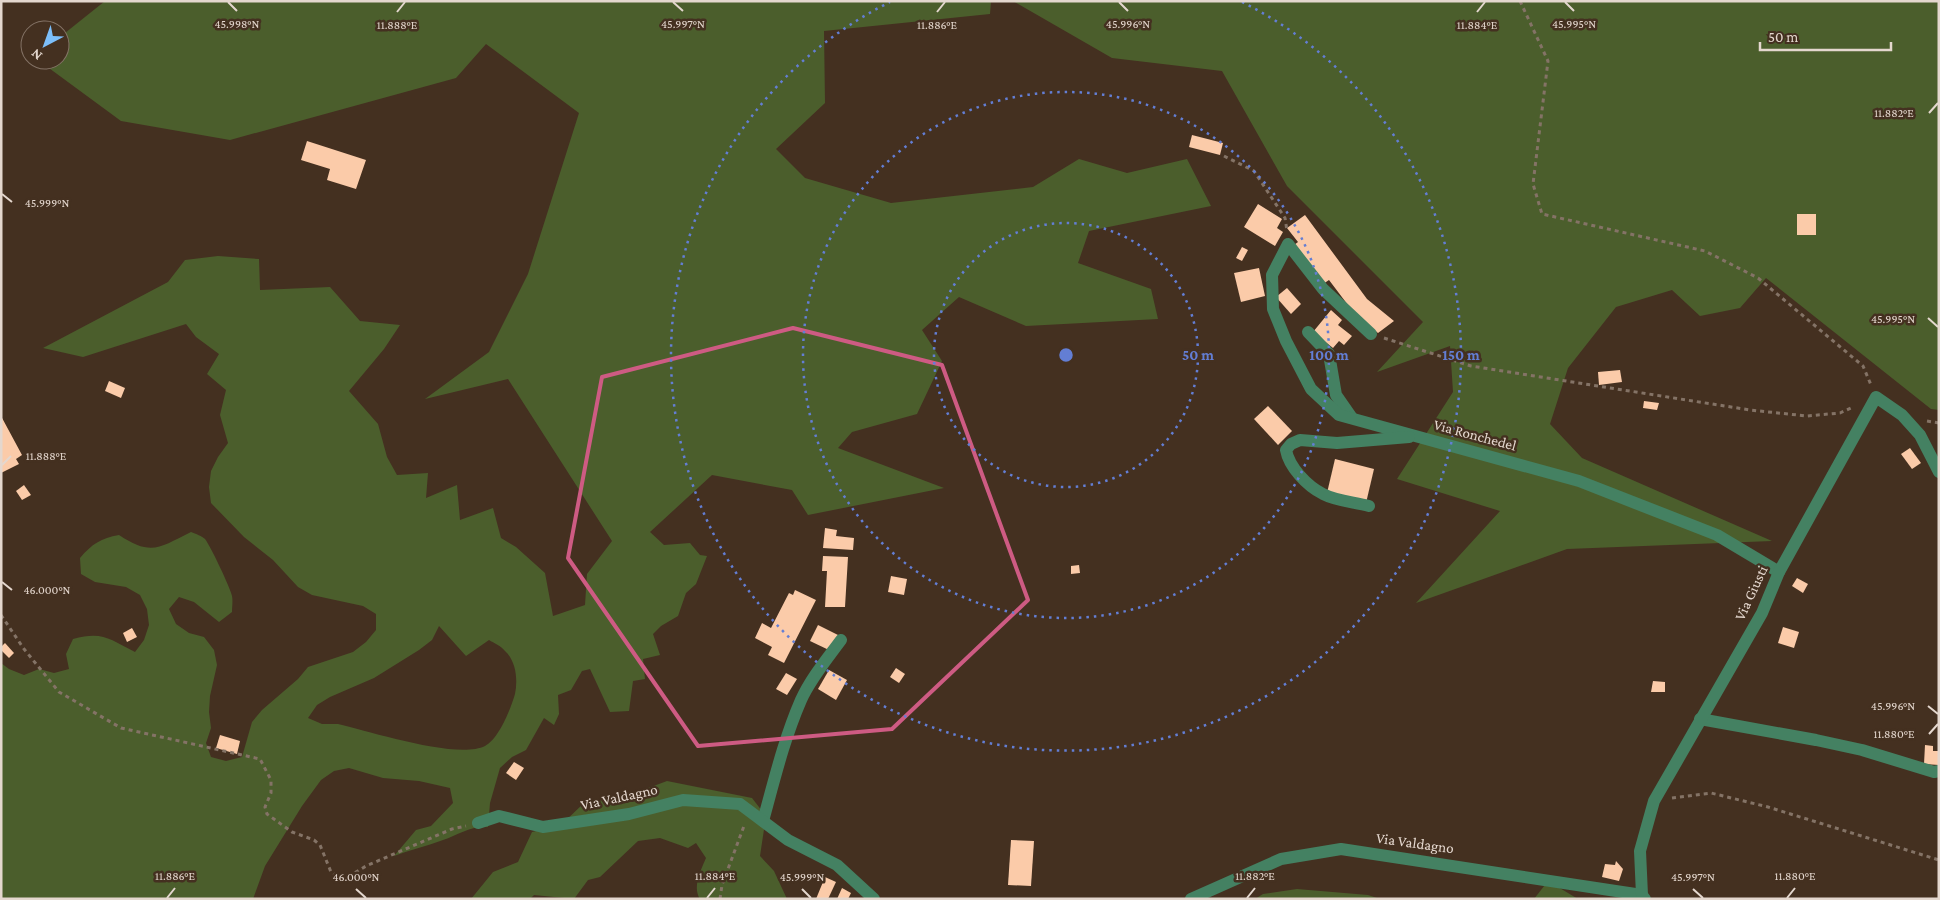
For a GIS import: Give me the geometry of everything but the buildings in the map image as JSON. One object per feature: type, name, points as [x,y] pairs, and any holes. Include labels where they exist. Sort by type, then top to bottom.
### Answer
[{"type":"street","points":[[1288,244],[1322,289],[1372,334]]},
{"type":"street","name":"Via Ronchedel","points":[[1288,244],[1272,275],[1273,309],[1286,341],[1311,389],[1339,415],[1579,481],[1717,535],[1779,572]]},
{"type":"street","points":[[1308,332],[1329,354],[1336,396],[1352,418]]},
{"type":"street","points":[[1876,397],[1902,415],[1920,435],[1939,472]]},
{"type":"street","name":"Via Giusti","points":[[1643,897],[1640,851],[1654,801],[1762,613],[1779,572],[1876,397]]},
{"type":"street","points":[[1368,506],[1323,495],[1298,473],[1288,460],[1286,450],[1291,444],[1300,440],[1337,443],[1417,436]]},
{"type":"street","points":[[763,821],[788,734],[802,700],[819,670],[841,640]]},
{"type":"street","points":[[1700,719],[1862,750],[1934,772],[1939,771]]},
{"type":"street","name":"Via Valdagno","points":[[478,822],[499,816],[543,827],[629,814],[682,800],[740,804],[788,840],[838,865],[874,899]]},
{"type":"street","name":"Via Valdagno","points":[[1190,899],[1281,859],[1341,849],[1643,897]]},
{"type":"path","points":[[1372,334],[1471,366],[1750,410],[1807,416],[1840,413],[1876,397],[1862,366],[1758,278],[1705,251],[1542,214],[1533,184],[1548,61],[1520,1]]},
{"type":"path","points":[[1224,156],[1254,172],[1285,218],[1288,244]]},
{"type":"path","points":[[1,615],[59,692],[121,728],[260,759],[271,780],[271,793],[266,800],[265,807],[267,814],[292,832],[320,844],[331,872],[338,877],[348,877],[366,866],[452,829],[478,822]]},
{"type":"path","points":[[1654,801],[1711,793],[1768,807],[1939,860]]},
{"type":"path","points":[[720,899],[722,885],[744,826],[745,808]]},
{"type":"highlighted area","points":[[793,328],[942,365],[1028,600],[892,729],[698,746],[568,558],[602,377]]},
{"type":"green space","points":[[105,1],[991,1],[990,14],[824,31],[825,103],[776,149],[805,178],[891,203],[1033,187],[1079,159],[1127,173],[1187,159],[1211,206],[1089,231],[1078,263],[1151,289],[1158,319],[1026,326],[959,297],[922,330],[942,361],[917,414],[852,432],[838,448],[944,488],[808,515],[792,490],[712,475],[650,532],[664,545],[690,543],[700,555],[707,556],[696,584],[686,593],[678,616],[661,626],[653,634],[660,655],[643,659],[645,679],[633,681],[629,711],[610,712],[590,669],[582,671],[571,690],[558,695],[559,714],[554,725],[544,718],[526,750],[512,757],[500,768],[490,803],[488,827],[471,829],[394,856],[416,830],[431,826],[453,803],[450,788],[419,781],[383,778],[349,768],[334,771],[321,780],[302,806],[265,866],[253,899],[1,899],[1,663],[9,669],[24,675],[39,669],[54,673],[69,669],[66,654],[73,639],[99,636],[112,640],[135,652],[144,640],[149,625],[147,609],[140,595],[126,587],[95,582],[81,574],[80,558],[93,545],[107,538],[119,535],[140,546],[156,547],[191,532],[202,537],[208,543],[231,592],[232,612],[219,622],[194,602],[179,597],[169,609],[176,624],[189,633],[204,637],[214,650],[217,665],[210,696],[211,728],[206,743],[211,757],[226,761],[242,757],[252,722],[262,710],[298,679],[308,667],[353,652],[366,642],[376,630],[376,614],[363,606],[312,595],[298,587],[273,560],[244,537],[211,503],[209,487],[211,471],[228,443],[220,415],[226,390],[207,374],[219,354],[196,337],[186,324],[83,357],[43,348],[168,282],[185,260],[218,256],[259,259],[260,290],[330,287],[360,321],[400,325],[384,349],[349,391],[378,424],[387,457],[397,475],[428,473],[426,498],[457,485],[460,520],[493,508],[501,538],[516,547],[545,573],[553,616],[585,605],[587,574],[612,541],[508,379],[425,399],[489,352],[528,274],[579,113],[486,44],[456,78],[230,140],[121,121],[52,70],[70,70],[70,29]],"holes":[[[439,626],[466,656],[489,640],[502,648],[512,660],[516,676],[516,688],[504,723],[495,737],[485,746],[472,749],[434,747],[338,724],[322,724],[308,718],[317,705],[330,697],[374,678],[419,650],[432,640]]]},
{"type":"green space","points":[[1013,1],[1939,1],[1939,410],[1931,409],[1766,278],[1740,308],[1700,316],[1672,290],[1616,307],[1568,368],[1550,424],[1582,458],[1772,541],[1567,549],[1416,603],[1500,511],[1397,479],[1453,392],[1450,346],[1377,372],[1423,322],[1287,186],[1222,71],[1112,58]]},
{"type":"green space","points":[[667,781],[752,798],[766,816],[760,856],[774,871],[787,899],[700,899],[697,884],[706,858],[696,843],[688,848],[660,838],[638,841],[600,877],[588,880],[574,899],[534,895],[530,899],[471,899],[493,872],[518,862],[532,832],[561,825],[584,803],[624,797]]},
{"type":"green space","points":[[1548,881],[1578,899],[1534,899]]},
{"type":"green space","points":[[1297,889],[1368,895],[1380,899],[1255,899],[1263,894]]}]
